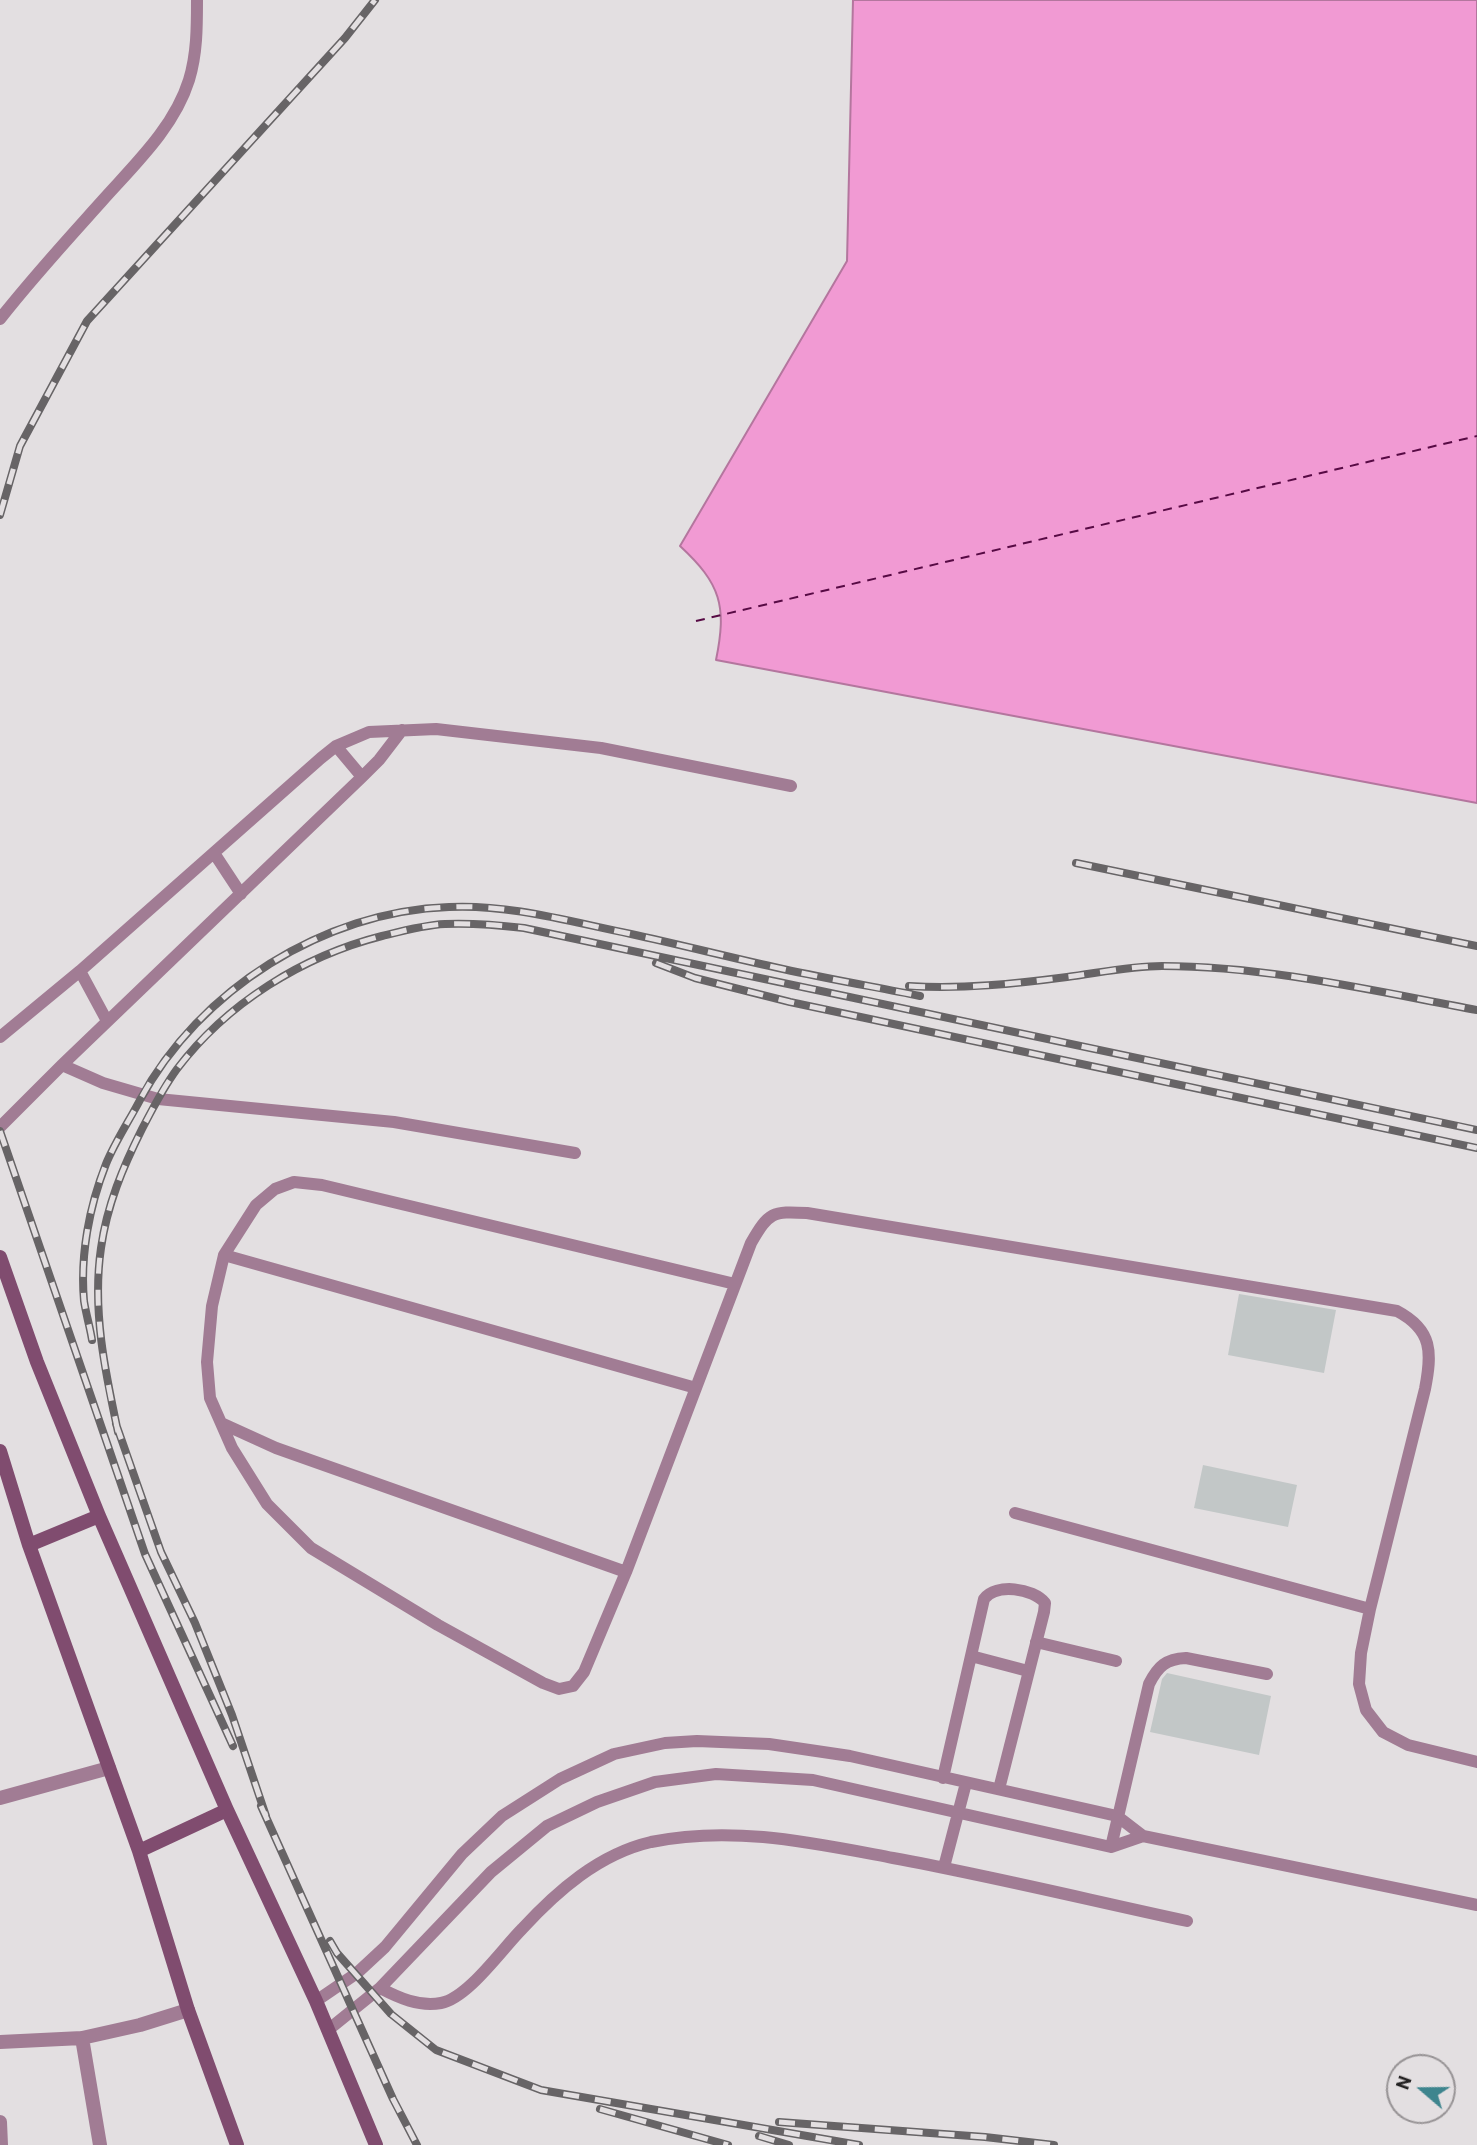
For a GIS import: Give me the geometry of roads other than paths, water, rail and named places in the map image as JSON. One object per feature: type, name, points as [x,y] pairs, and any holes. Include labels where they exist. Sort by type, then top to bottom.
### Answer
[{"type":"main road","points":[[0,1257],[37,1362],[99,1516],[228,1810],[316,2001],[376,2145]]},
{"type":"main road","points":[[0,1451],[29,1545],[139,1851],[188,2010],[237,2145]]},
{"type":"main road","points":[[29,1545],[99,1516]]},
{"type":"main road","points":[[139,1851],[228,1810]]},
{"type":"street","points":[[0,1798],[109,1768]]},
{"type":"street","points":[[0,2042],[82,2038],[140,2025],[188,2010]]},
{"type":"street","points":[[82,2038],[100,2145]]},
{"type":"street","points":[[0,2122],[2,2145]]},
{"type":"lane","points":[[0,319],[29,282],[146,154],[174,112],[189,81],[196,41],[197,0]]},
{"type":"lane","points":[[0,1127],[362,777],[402,730]]},
{"type":"lane","points":[[0,1037],[80,971],[336,746],[369,732],[471,732],[601,748],[791,786]]},
{"type":"lane","points":[[336,746],[362,777]]},
{"type":"lane","points":[[214,853],[241,894]]},
{"type":"lane","points":[[80,971],[107,1021]]},
{"type":"lane","points":[[62,1065],[103,1083],[158,1099],[197,1105],[296,1111],[394,1122],[575,1153]]},
{"type":"lane","points":[[735,1284],[322,1185],[294,1182],[275,1189],[256,1205],[224,1255],[212,1306],[207,1362],[210,1398],[246,1474],[267,1504],[311,1548],[438,1625],[543,1683],[559,1689],[573,1686],[584,1672],[626,1572],[751,1243],[763,1222],[779,1212],[807,1213],[1397,1311],[1414,1320],[1426,1337],[1430,1360],[1370,1609],[1361,1653],[1359,1684],[1366,1710],[1382,1732],[1408,1745],[1477,1762]]},
{"type":"lane","points":[[224,1255],[696,1388]]},
{"type":"lane","points":[[221,1423],[276,1448],[626,1572]]},
{"type":"lane","points":[[1015,1513],[1370,1609]]},
{"type":"lane","points":[[943,1778],[984,1599],[989,1592],[997,1589],[1031,1593],[1045,1603],[999,1789]]},
{"type":"lane","points":[[1036,1642],[1115,1661]]},
{"type":"lane","points":[[971,1656],[1028,1671]]},
{"type":"lane","points":[[1111,1847],[1149,1684],[1155,1671],[1163,1663],[1186,1658],[1267,1674]]},
{"type":"lane","points":[[316,2001],[357,1973],[385,1947],[462,1854],[502,1816],[560,1779],[614,1754],[666,1743],[758,1743],[850,1756],[1117,1816],[1143,1836],[1477,1905]]},
{"type":"lane","points":[[328,2030],[380,1988],[491,1872],[547,1826],[597,1802],[654,1782],[716,1774],[791,1777],[839,1785],[1111,1847],[1143,1836]]},
{"type":"lane","points":[[944,1867],[967,1783]]},
{"type":"lane","points":[[380,1988],[402,2000],[442,2003],[464,1991],[565,1887],[605,1859],[650,1842],[713,1835],[783,1837],[944,1867],[1188,1921]]},
{"type":"railway","points":[[0,515],[20,446],[87,321],[345,38],[375,0]]},
{"type":"railway","points":[[1076,863],[1477,946]]},
{"type":"railway","points":[[92,1340],[83,1284],[87,1232],[106,1164],[140,1100],[165,1060],[196,1024],[231,992],[270,964],[312,941],[356,923],[402,912],[449,907],[495,908],[563,919],[783,969],[920,996]]},
{"type":"railway","points":[[118,1432],[99,1317],[101,1248],[107,1217],[122,1172],[163,1091],[197,1045],[219,1023],[269,985],[324,956],[382,936],[413,929],[455,924],[524,928],[1477,1130]]},
{"type":"railway","points":[[656,963],[695,978],[790,1002],[1477,1148]]},
{"type":"railway","points":[[909,986],[988,985],[1138,967],[1202,967],[1321,981],[1477,1010]]},
{"type":"railway","points":[[0,1131],[145,1554],[233,1746]]},
{"type":"railway","points":[[116,1424],[161,1552],[195,1623],[232,1715],[266,1816]]},
{"type":"railway","points":[[261,1806],[393,2099],[417,2145]]},
{"type":"railway","points":[[330,1941],[337,1953],[391,2014],[436,2050],[541,2090],[859,2145]]},
{"type":"railway","points":[[600,2109],[728,2145]]},
{"type":"railway","points":[[779,2122],[985,2137],[1054,2145]]},
{"type":"railway","points":[[759,2136],[789,2145]]}]
